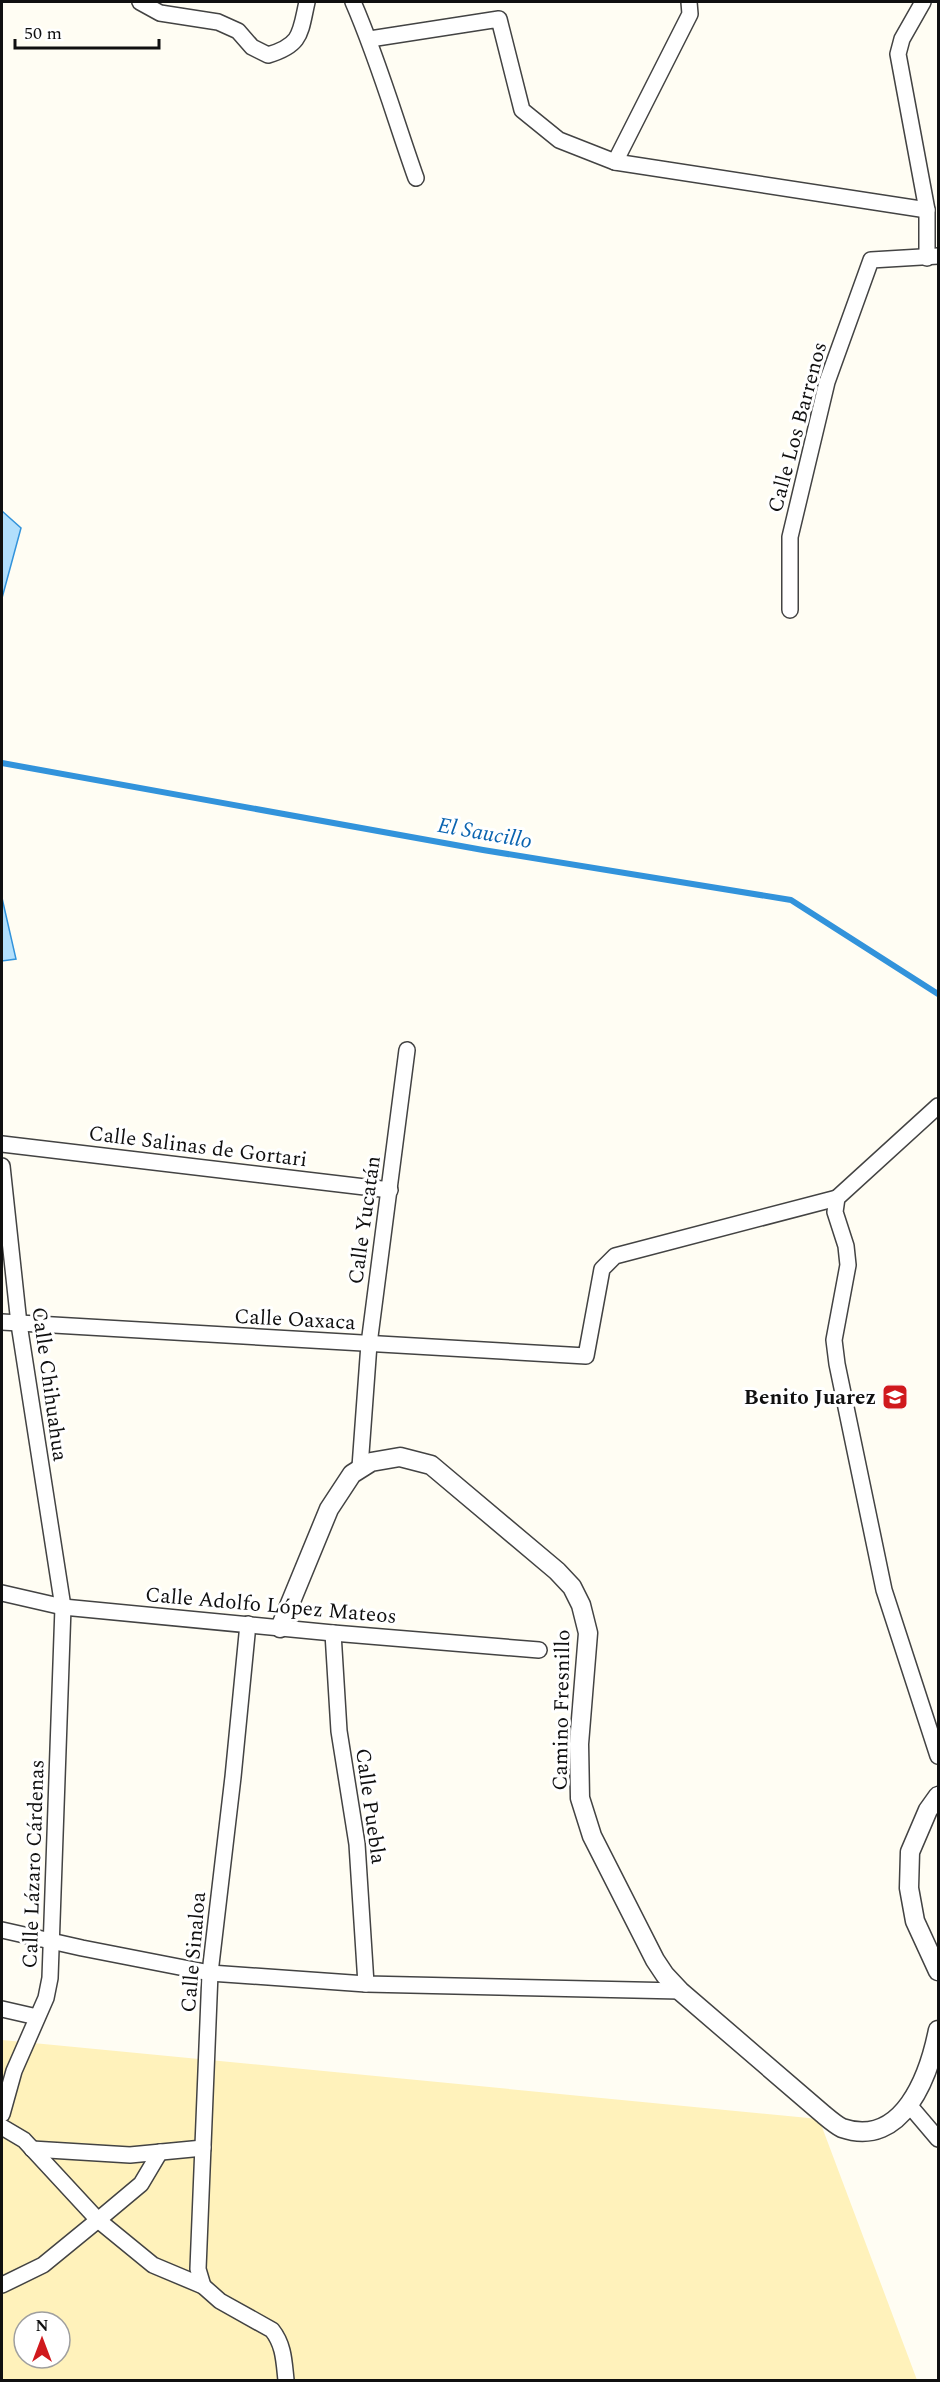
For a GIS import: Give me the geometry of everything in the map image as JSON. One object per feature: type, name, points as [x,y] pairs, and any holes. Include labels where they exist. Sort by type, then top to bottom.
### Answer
[{"type":"street","points":[[140,2],[160,13],[218,22],[238,32],[252,47],[268,55],[290,48],[299,37],[307,2]]},
{"type":"street","points":[[353,2],[370,39],[391,109],[416,178]]},
{"type":"street","points":[[615,162],[690,14],[689,2]]},
{"type":"street","points":[[923,2],[902,39],[898,54],[927,210],[933,257]]},
{"type":"street","points":[[370,39],[499,19],[522,110],[559,140],[615,162],[927,210]]},
{"type":"street","name":"Calle Los Barrenos","points":[[790,610],[790,537],[827,381],[871,260],[933,257]]},
{"type":"street","name":"Calle Yucatán","points":[[360,1467],[369,1344],[407,1050]]},
{"type":"street","points":[[939,1107],[837,1198],[835,1212],[846,1246],[848,1265],[834,1340],[884,1590],[939,1756]]},
{"type":"street","name":"Calle Salinas de Gortari","points":[[2,1144],[390,1190]]},
{"type":"street","name":"Calle Chihuahua","points":[[2,1166],[20,1323],[63,1607]]},
{"type":"street","name":"Calle Oaxaca","points":[[2,1322],[586,1356],[602,1269],[615,1256],[837,1198]]},
{"type":"street","name":"Camino Fresnillo","points":[[360,1467],[371,1462],[400,1457],[431,1465],[557,1571],[572,1587],[581,1605],[588,1634],[579,1744],[580,1798],[592,1836],[656,1960],[680,1991],[823,2115],[841,2127],[874,2130],[894,2120],[910,2106],[920,2087],[939,2030]]},
{"type":"street","points":[[280,1628],[329,1509],[345,1482],[360,1467]]},
{"type":"street","name":"Calle Adolfo López Mateos","points":[[2,1593],[63,1607],[333,1634],[539,1650]]},
{"type":"street","name":"Calle Lázaro Cárdenas","points":[[2,2114],[14,2071],[46,1998],[50,1978],[63,1607]]},
{"type":"street","name":"Calle Sinaloa","points":[[203,2286],[198,2269],[210,1973],[248,1624]]},
{"type":"street","name":"Calle Puebla","points":[[333,1634],[339,1731],[357,1844],[366,1984]]},
{"type":"street","points":[[939,1796],[928,1810],[910,1852],[909,1888],[915,1921],[939,1971]]},
{"type":"street","points":[[2,1930],[210,1973],[366,1984],[680,1991]]},
{"type":"street","points":[[2,2009],[37,2017]]},
{"type":"street","points":[[910,2106],[939,2139]]},
{"type":"street","points":[[2,2127],[14,2133],[32,2150],[98,2220],[153,2265],[203,2286],[220,2301],[272,2330],[278,2338],[283,2354],[286,2380]]},
{"type":"street","points":[[32,2150],[130,2155],[203,2148]]},
{"type":"street","points":[[2,2285],[43,2265],[141,2184],[160,2152]]},
{"type":"sand","points":[[2,2040],[819,2119],[917,2380],[2,2380]]},
{"type":"water","points":[[2,511],[21,528],[2,598]]},
{"type":"water","points":[[2,898],[16,959],[2,961]]},
{"type":"waterway","name":"El Saucillo","points":[[2,763],[483,850],[791,900],[938,994]]},
{"type":"place","name":"Benito Juarez","points":[[895,1397]]}]
